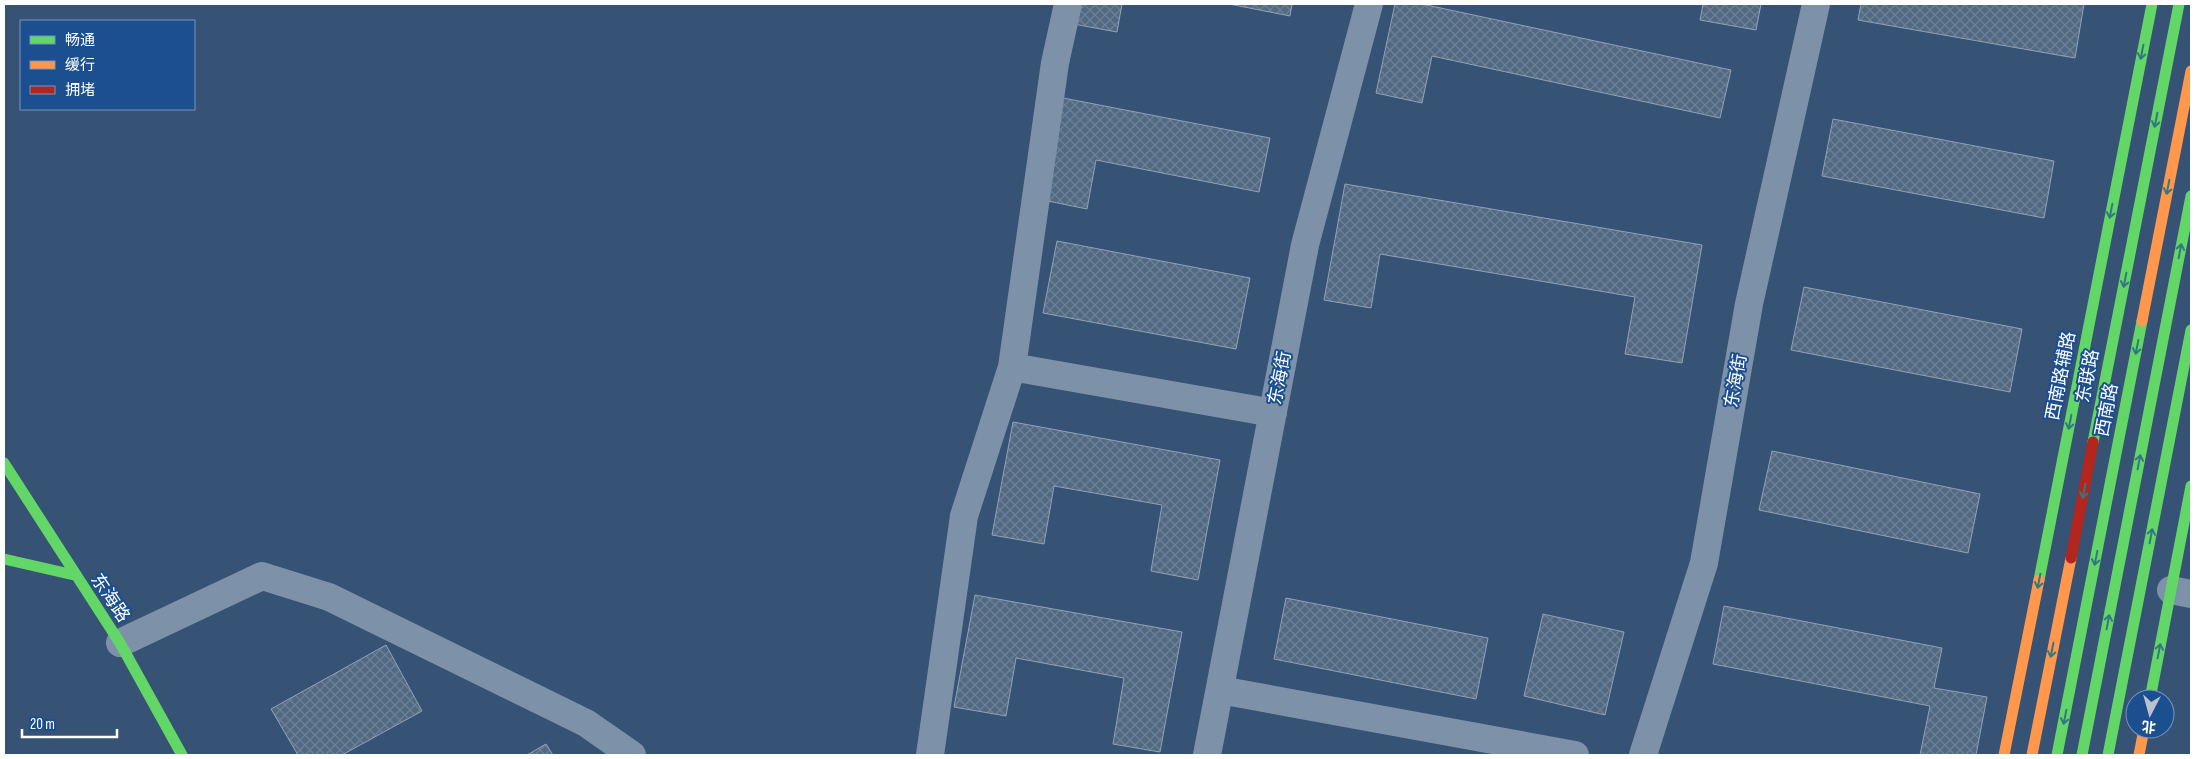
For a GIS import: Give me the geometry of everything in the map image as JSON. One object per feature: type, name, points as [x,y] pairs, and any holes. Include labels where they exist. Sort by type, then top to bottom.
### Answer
[{"type":"main road","name":"西南路辅路","points":[[2004,755],[2152,4]]},
{"type":"main road","name":"东联路","points":[[2032,755],[2179,4]]},
{"type":"main road","name":"西南路","points":[[2057,755],[2191,71]]},
{"type":"main road","points":[[2082,755],[2191,196]]},
{"type":"main road","points":[[2108,755],[2191,330]]},
{"type":"main road","name":"东海路","points":[[4,463],[13,492],[74,575],[120,644],[182,755]]},
{"type":"main road","points":[[2153,689],[2181,592],[2191,486]]},
{"type":"main road","points":[[4,559],[74,575]]},
{"type":"main road","points":[[2139,755],[2142,739]]},
{"type":"street","points":[[930,755],[964,516],[1012,367],[1055,64],[1068,4]]},
{"type":"street","name":"东海街","points":[[1207,755],[1306,245],[1370,4]]},
{"type":"street","name":"东海街","points":[[1643,755],[1704,563],[1749,304],[1816,4]]},
{"type":"street","points":[[1012,367],[1273,413]]},
{"type":"street","points":[[120,644],[262,576],[330,597],[586,723],[632,755]]},
{"type":"street","points":[[1220,690],[1575,755]]},
{"type":"building","points":[[1072,4],[1122,4],[1117,32],[1068,23]]},
{"type":"building","points":[[1229,4],[1292,4],[1290,16]]},
{"type":"building","points":[[1395,4],[1422,4],[1731,70],[1720,118],[1432,56],[1422,103],[1376,93]]},
{"type":"building","points":[[1703,4],[1761,4],[1756,30],[1700,20]]},
{"type":"building","points":[[1861,4],[2084,4],[2075,58],[1858,20]]},
{"type":"building","points":[[1058,97],[1270,138],[1259,192],[1096,160],[1087,209],[1038,199]]},
{"type":"building","points":[[1833,119],[2054,161],[2044,218],[1822,176]]},
{"type":"building","points":[[1345,184],[1702,245],[1682,363],[1625,354],[1635,297],[1380,254],[1371,308],[1324,300]]},
{"type":"building","points":[[1057,241],[1250,278],[1236,349],[1043,313]]},
{"type":"building","points":[[1804,287],[2022,329],[2010,392],[1791,350]]},
{"type":"building","points":[[1013,422],[1220,460],[1198,580],[1151,571],[1162,505],[1054,486],[1044,544],[992,535]]},
{"type":"building","points":[[1772,451],[1980,494],[1968,553],[1759,510]]},
{"type":"building","points":[[975,595],[1182,632],[1160,752],[1113,744],[1124,678],[1016,658],[1006,716],[954,707]]},
{"type":"building","points":[[1286,598],[1488,638],[1476,699],[1274,659]]},
{"type":"building","points":[[1724,606],[1942,648],[1934,688],[1987,697],[1976,755],[1920,755],[1930,706],[1713,664]]},
{"type":"building","points":[[1543,614],[1624,632],[1605,715],[1524,696]]},
{"type":"building","points":[[386,645],[422,711],[342,755],[298,755],[271,709]]},
{"type":"building","points":[[546,744],[553,755],[527,755]]},
{"type":"traffic: fast","points":[[2039,580],[2152,4]]},
{"type":"traffic: fast","points":[[2093,442],[2179,4]]},
{"type":"traffic: fast","points":[[2082,755],[2191,196]]},
{"type":"traffic: fast","points":[[2057,755],[2142,321]]},
{"type":"traffic: fast","points":[[2108,755],[2191,330]]},
{"type":"traffic: fast","points":[[4,463],[120,643],[182,755]]},
{"type":"traffic: fast","points":[[2152,689],[2191,486]]},
{"type":"traffic: fast","points":[[4,559],[74,575]]},
{"type":"traffic: slow","points":[[2142,321],[2191,71]]},
{"type":"traffic: slow","points":[[2032,755],[2071,558]]},
{"type":"traffic: slow","points":[[2004,755],[2039,580]]},
{"type":"traffic: slow","points":[[2139,755],[2142,739]]},
{"type":"traffic: jam","points":[[2071,558],[2093,442]]}]
